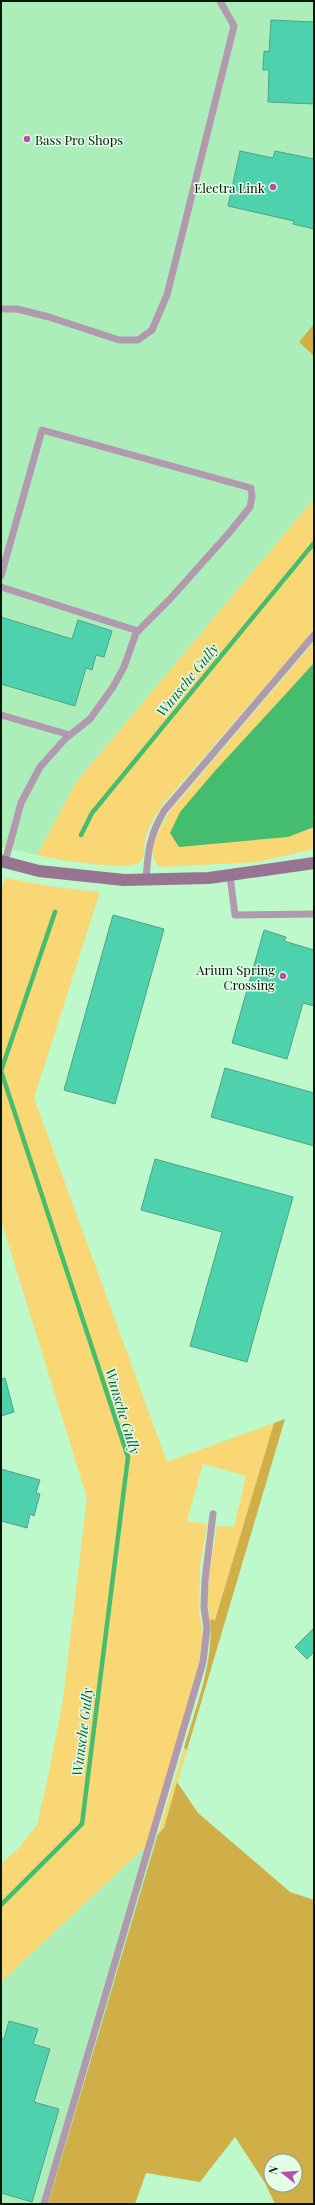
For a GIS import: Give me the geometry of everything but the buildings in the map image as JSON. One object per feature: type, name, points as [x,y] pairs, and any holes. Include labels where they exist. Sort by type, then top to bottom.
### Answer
[{"type":"street","points":[[3,862],[40,871],[124,880],[230,876],[314,863]]},
{"type":"lane","points":[[1,310],[17,309],[119,340],[138,340],[152,330],[167,295],[234,26],[220,1]]},
{"type":"lane","points":[[1,576],[42,430],[251,488],[252,497],[250,507],[200,567],[138,631],[113,687],[90,719],[70,735],[40,767],[21,803],[3,862]]},
{"type":"lane","points":[[1,587],[138,631]]},
{"type":"lane","points":[[146,879],[149,844],[155,826],[164,812],[314,636]]},
{"type":"lane","points":[[1,715],[70,735]]},
{"type":"lane","points":[[230,876],[235,914],[314,914]]},
{"type":"lane","points":[[44,2204],[203,1662],[207,1628],[204,1607],[205,1580],[213,1514]]},
{"type":"shaded area","points":[[1,1],[314,1],[314,499],[77,781],[37,855],[1,847]]},
{"type":"shaded area","points":[[314,324],[314,356],[299,342]]},
{"type":"shaded area","points":[[314,499],[314,630],[163,804],[147,832],[144,853],[140,862],[133,865],[122,866],[90,864],[37,855],[77,781]]},
{"type":"shaded area","points":[[314,642],[314,849],[256,862],[161,867],[153,856],[153,848],[155,840],[170,811]]},
{"type":"shaded area","points":[[314,663],[314,827],[288,837],[179,847],[170,833],[180,812],[214,772]]},
{"type":"shaded area","points":[[5,878],[55,887],[100,892],[34,1098],[167,1462],[274,1423],[215,1620],[210,1619],[208,1596],[217,1526],[234,1527],[246,1476],[203,1464],[187,1521],[207,1524],[200,1567],[199,1611],[203,1633],[199,1663],[148,1844],[1,1982],[1,1864],[18,1849],[37,1825],[63,1699],[87,1498],[1,1220],[1,892]]},
{"type":"shaded area","points":[[285,1419],[187,1750],[184,1748],[207,1668],[211,1635],[210,1619],[215,1620],[274,1423]]},
{"type":"shaded area","points":[[184,1748],[187,1750],[164,1828],[158,1834]]},
{"type":"shaded area","points":[[177,1782],[198,1813],[290,1892],[314,1900],[314,2204],[275,2204],[270,2193],[303,2193],[303,2153],[263,2153],[263,2180],[235,2137],[200,2182],[146,2173],[135,2204],[48,2204],[158,1834],[164,1828]]},
{"type":"shaded area","points":[[164,1828],[53,2204],[1,2204],[1,1982]]},
{"type":"waterway","name":"Wunsche Gully","points":[[81,835],[92,813],[314,543]]},
{"type":"waterway","name":"Wunsche Gully","points":[[1,1905],[82,1824],[128,1457],[1,1071],[55,912]]},
{"type":"place","name":"Bass Pro Shops","points":[[27,139]]},
{"type":"place","name":"Electra Link","points":[[273,187]]},
{"type":"place","name":"Arium Spring Crossing","points":[[283,976]]}]
